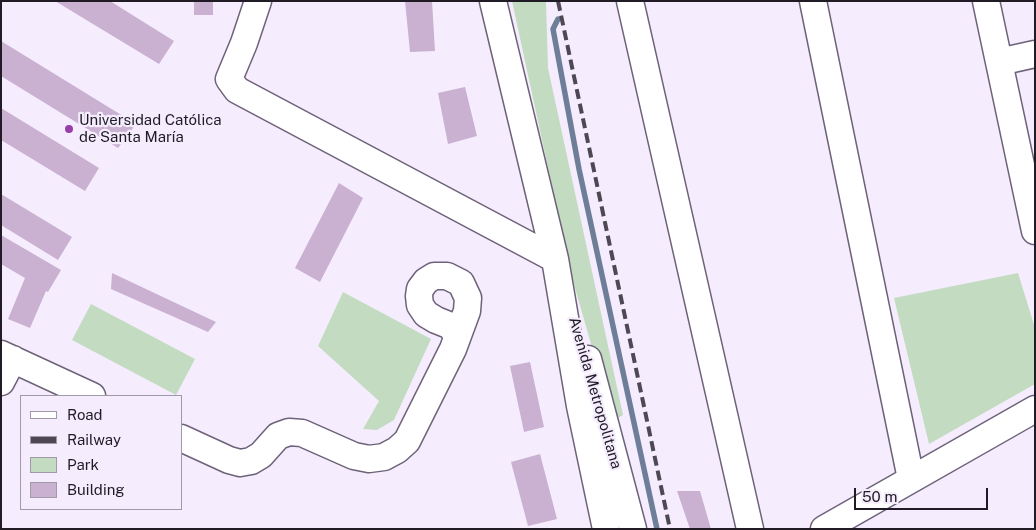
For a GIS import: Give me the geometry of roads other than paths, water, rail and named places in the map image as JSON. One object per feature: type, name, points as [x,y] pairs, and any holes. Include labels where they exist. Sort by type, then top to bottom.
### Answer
[{"type":"street","points":[[258,1],[244,43],[229,79],[237,90],[554,259]]},
{"type":"street","name":"Avenida Metropolitana","points":[[493,1],[554,259],[580,406],[606,529]]},
{"type":"street","points":[[630,1],[750,529]]},
{"type":"street","points":[[813,1],[911,479]]},
{"type":"street","points":[[986,1],[1035,231]]},
{"type":"street","points":[[999,62],[1035,54]]},
{"type":"street","name":"Avenida Metropolitana","points":[[554,259],[586,354],[632,529]]},
{"type":"street","points":[[182,438],[229,460],[240,463],[251,461],[261,455],[278,436],[289,432],[302,433],[354,456],[369,459],[384,457],[398,450],[407,441],[457,336]]},
{"type":"street","points":[[5,365],[89,395]]},
{"type":"street","points":[[824,529],[1035,409]]},
{"type":"waterway","points":[[558,19],[553,29],[579,169],[657,529]]},
{"type":"railway","points":[[558,1],[670,529]]},
{"type":"place","name":"Universidad Católica de Santa María","points":[[69,129]]}]
